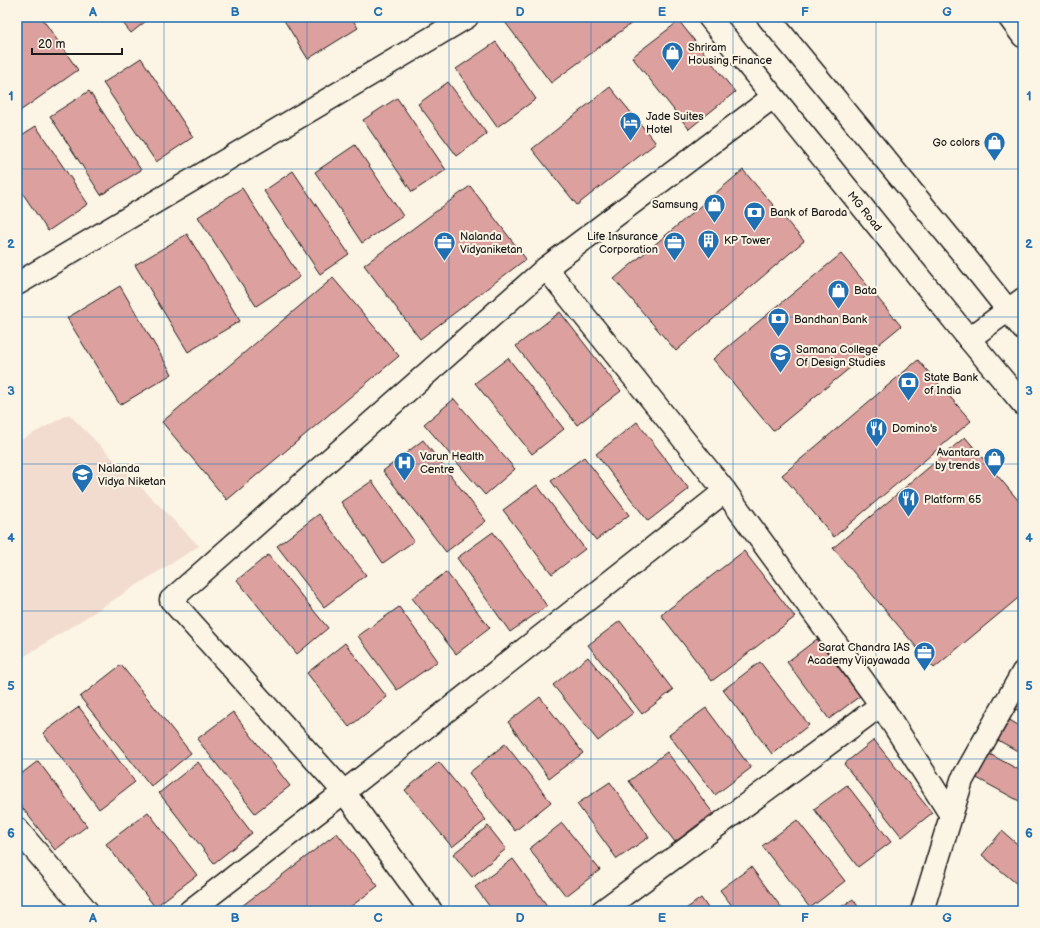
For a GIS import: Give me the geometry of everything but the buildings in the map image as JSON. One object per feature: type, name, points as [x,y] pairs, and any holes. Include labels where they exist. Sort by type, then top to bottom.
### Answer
[{"type":"street","points":[[17,284],[467,17]]},
{"type":"street","name":"MG Road","points":[[709,17],[1023,404]]},
{"type":"street","points":[[768,17],[1016,305],[1023,329]]},
{"type":"street","points":[[1009,17],[1023,36]]},
{"type":"street","points":[[431,911],[344,792],[171,600],[546,268],[773,97]]},
{"type":"street","points":[[546,268],[725,491],[881,705],[951,815]]},
{"type":"street","points":[[969,339],[1016,305]]},
{"type":"street","points":[[190,911],[344,792],[725,491]]},
{"type":"street","points":[[922,911],[962,780],[1023,672]]},
{"type":"street","points":[[602,911],[881,705]]},
{"type":"street","points":[[17,829],[87,911]]},
{"type":"shaded area","name":"Nalanda Vidya Niketan","points":[[69,414],[199,546],[17,661],[17,442]]},
{"type":"place","name":"Shriram Housing Finance","points":[[672,72]]},
{"type":"place","name":"Jade Suites Hotel","points":[[631,142]]},
{"type":"place","name":"Go colors","points":[[995,162]]},
{"type":"place","name":"Samsung","points":[[714,224]]},
{"type":"place","name":"Bank of Baroda","points":[[754,232]]},
{"type":"place","name":"KP Tower","points":[[709,260]]},
{"type":"place","name":"Nalanda Vidyaniketan","points":[[445,262]]},
{"type":"place","name":"Life Insurance Corporation","points":[[674,262]]},
{"type":"place","name":"Bata","points":[[838,310]]},
{"type":"place","name":"Bandhan Bank","points":[[779,338]]},
{"type":"place","name":"Samana College Of Design Studies","points":[[781,374]]},
{"type":"place","name":"State Bank of India","points":[[909,402]]},
{"type":"place","name":"Domino's","points":[[876,448]]},
{"type":"place","name":"Avantara by trends","points":[[995,478]]},
{"type":"place","name":"Varun Health Centre","points":[[405,482]]},
{"type":"place","name":"Nalanda Vidya Niketan","points":[[82,494]]},
{"type":"place","name":"Platform 65","points":[[909,518]]},
{"type":"place","name":"Sarat Chandra IAS Academy Vijayawada","points":[[925,672]]}]
